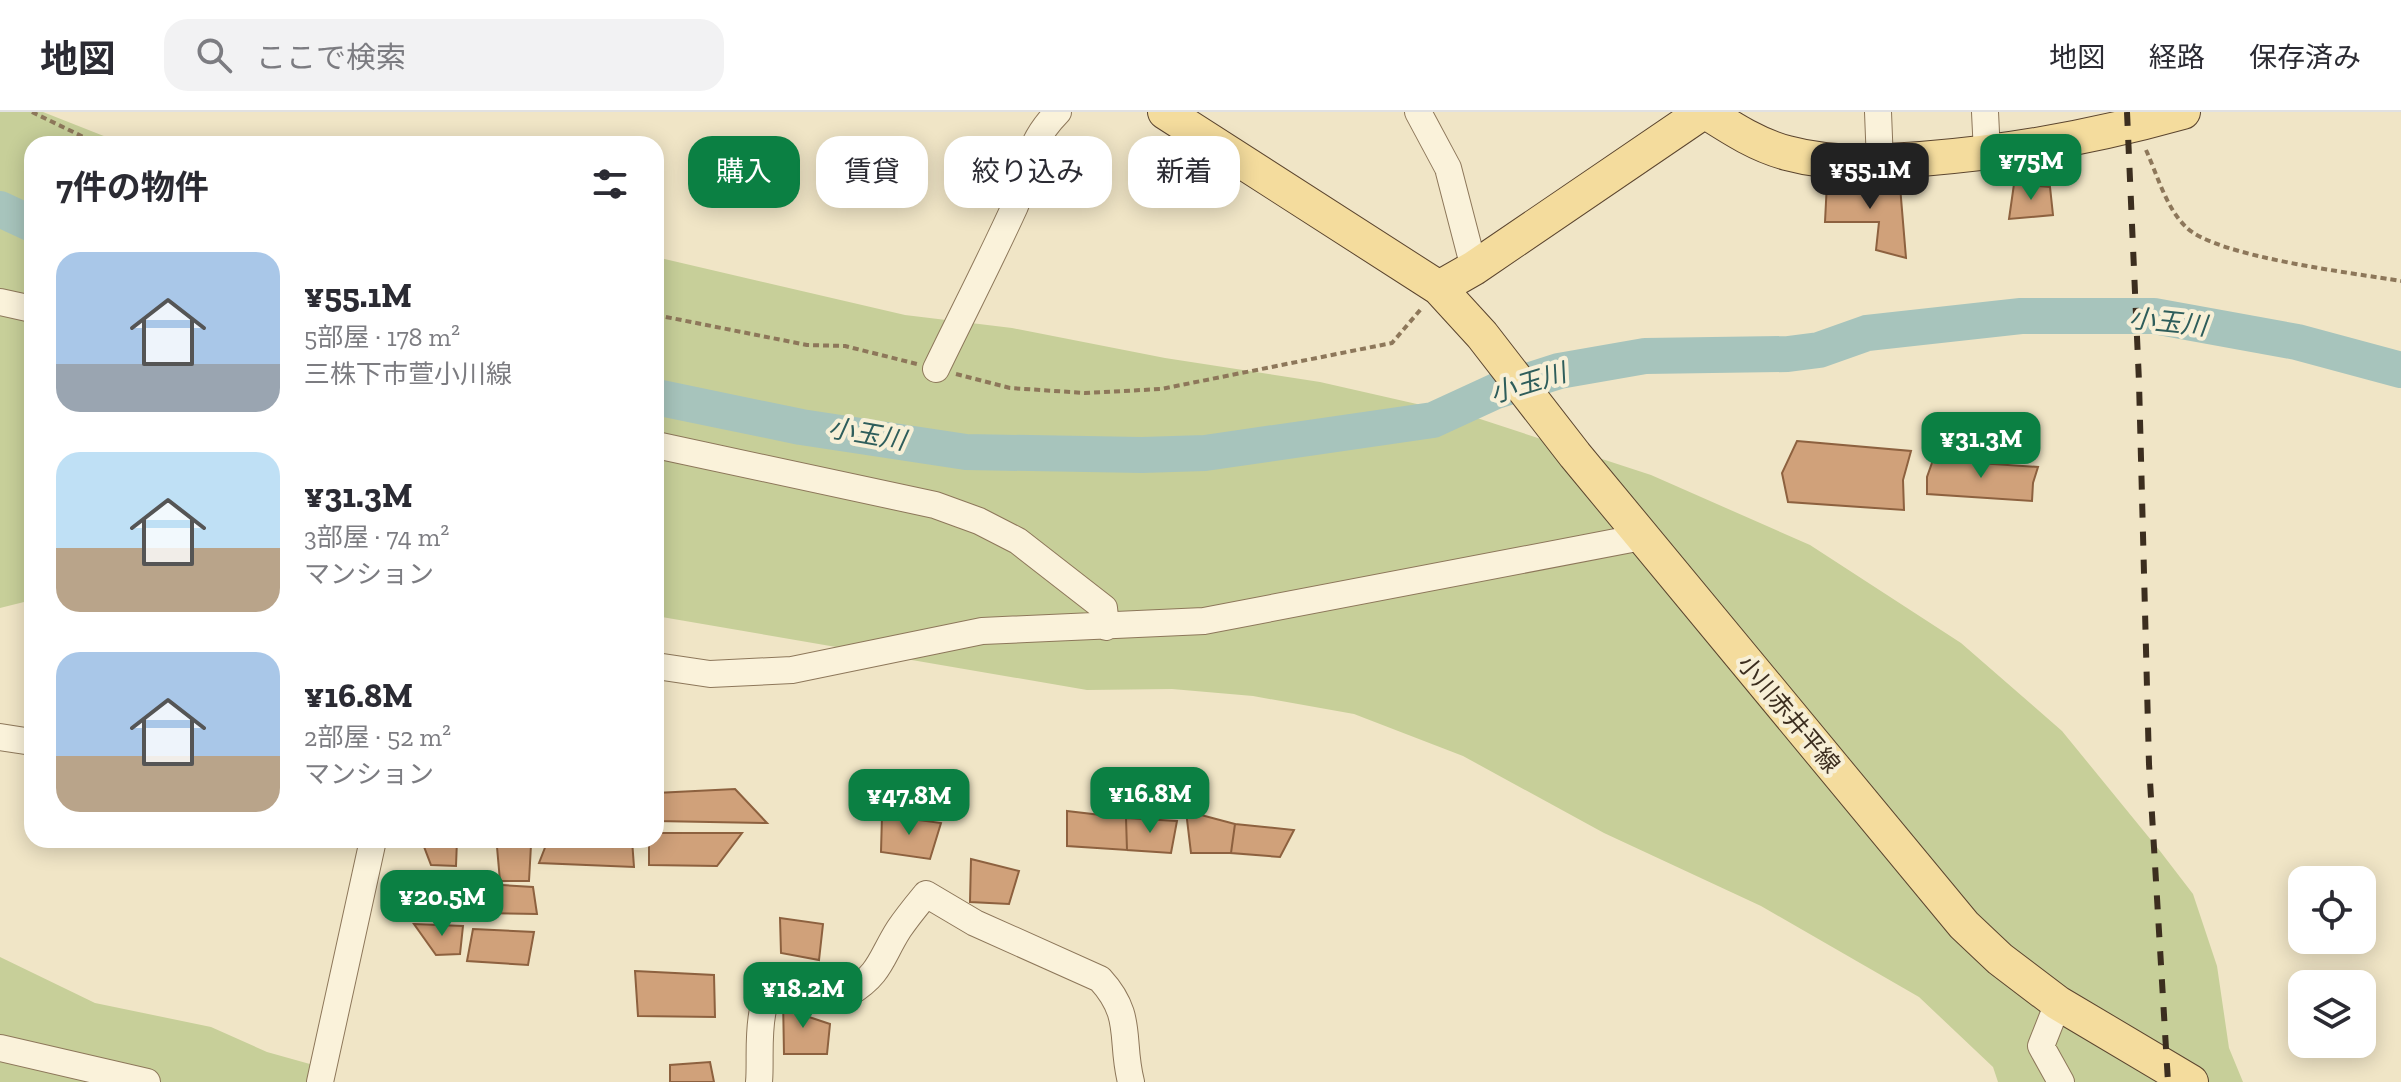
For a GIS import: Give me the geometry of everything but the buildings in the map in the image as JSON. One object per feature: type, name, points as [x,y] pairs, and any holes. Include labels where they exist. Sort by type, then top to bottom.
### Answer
[{"type":"main road","name":"小川赤井平線","points":[[1165,112],[1439,288],[1482,335],[1575,455],[1964,925],[2000,959],[2058,1003],[2191,1082]]},
{"type":"main road","points":[[1439,288],[1474,268],[1704,112],[1748,137],[1786,153],[1831,161],[1880,163],[1987,153],[2158,117]]},
{"type":"street","points":[[936,369],[1016,203],[1039,133],[1058,112]]},
{"type":"street","points":[[1418,112],[1448,168],[1474,268]]},
{"type":"street","points":[[1878,112],[1880,163]]},
{"type":"street","points":[[1985,112],[1987,153]]},
{"type":"street","points":[[0,302],[24,307]]},
{"type":"street","points":[[664,447],[935,505],[979,521],[1018,541],[1104,608],[1106,627]]},
{"type":"street","points":[[664,667],[710,674],[792,670],[982,631],[1204,621],[1642,537]]},
{"type":"street","points":[[0,737],[24,741]]},
{"type":"street","points":[[320,1082],[371,848]]},
{"type":"street","points":[[759,1082],[762,1009],[771,990],[788,980],[805,980],[849,993],[860,987],[878,969],[899,929],[926,894],[975,923],[1100,979],[1113,993],[1125,1021],[1131,1082]]},
{"type":"street","points":[[2058,1003],[2041,1046],[2061,1082]]},
{"type":"street","points":[[0,1048],[147,1082]]},
{"type":"path","points":[[32,112],[82,136]]},
{"type":"path","points":[[2158,117],[2145,147],[2176,216],[2188,230],[2229,250],[2401,281]]},
{"type":"path","points":[[664,317],[807,345],[845,346],[1010,388],[1085,393],[1161,389],[1392,343],[1439,288]]},
{"type":"green space","points":[[0,112],[43,112],[104,136],[24,136],[24,602],[0,608]]},
{"type":"green space","points":[[664,259],[905,315],[1012,328],[1165,358],[1320,382],[1474,417],[1651,475],[1810,545],[1961,643],[2062,731],[2160,851],[2193,894],[2217,966],[2229,1048],[2243,1082],[1998,1082],[1993,1067],[1919,997],[1761,906],[1604,833],[1463,756],[1354,714],[1253,696],[1172,689],[1087,690],[664,617]]},
{"type":"green space","points":[[0,957],[95,1003],[211,1027],[267,1052],[317,1066],[327,1082],[0,1082]]},
{"type":"waterway","name":"小玉川","points":[[0,209],[24,220]]},
{"type":"waterway","name":"小玉川","points":[[664,399],[801,427],[966,452],[1142,455],[1205,453],[1433,420],[1496,391],[1559,371],[1645,356],[1788,354],[1819,350],[1867,333],[2021,316],[2154,316],[2297,342],[2401,370]]},
{"type":"railway","points":[[2127,112],[2139,382],[2149,764],[2168,1082]]}]
